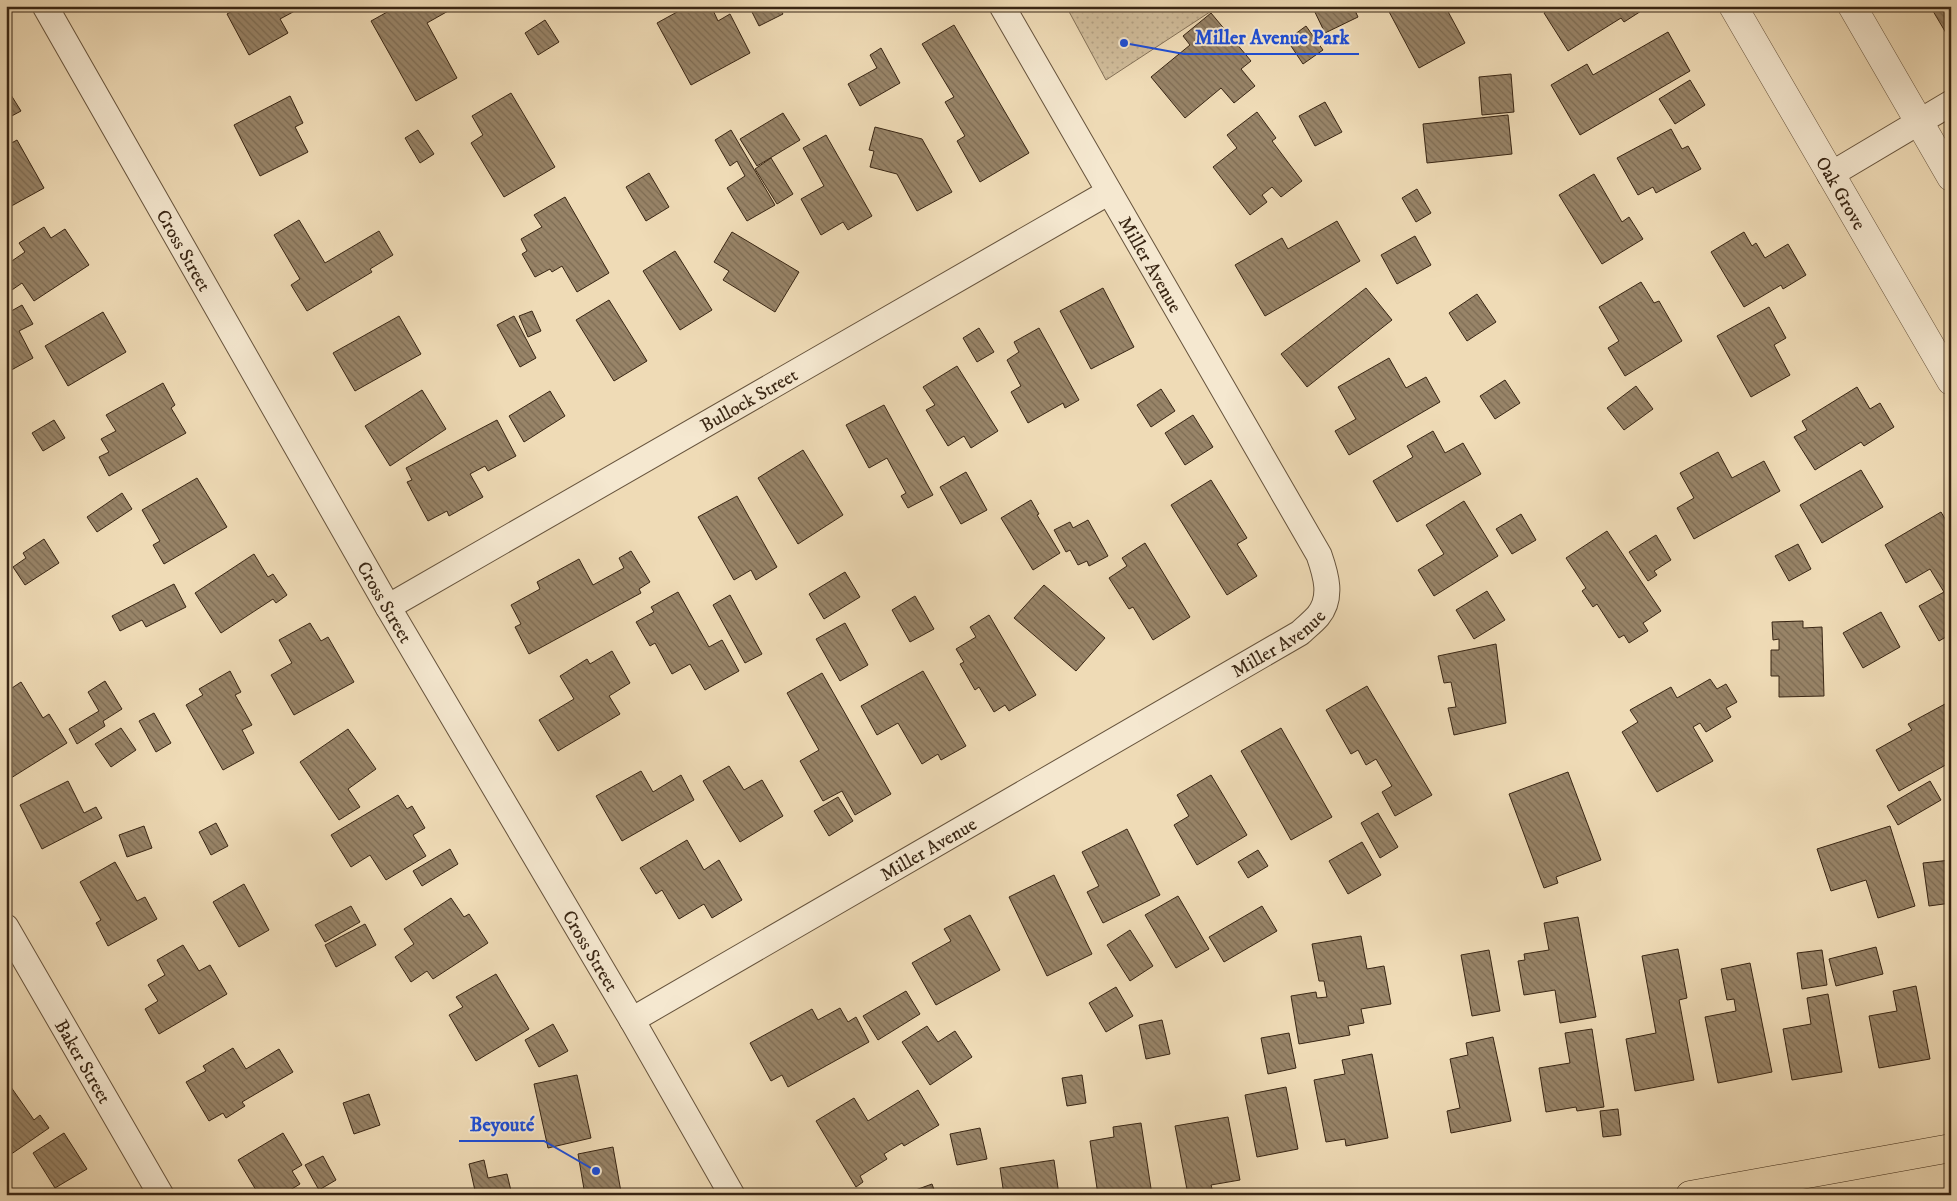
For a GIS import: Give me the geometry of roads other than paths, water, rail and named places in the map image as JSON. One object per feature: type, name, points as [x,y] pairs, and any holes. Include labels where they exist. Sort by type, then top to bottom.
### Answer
[{"type":"main road","points":[[1690,1195],[1951,1148]]},
{"type":"street","name":"Cross Street","points":[[45,6],[388,607],[632,1020],[732,1195]]},
{"type":"street","name":"Miller Avenue","points":[[632,1020],[1300,632],[1319,615],[1328,595],[1325,573],[1318,555],[1002,6]]},
{"type":"street","name":"Oak Grove","points":[[1733,6],[1951,381]]},
{"type":"street","points":[[1852,6],[1951,177]]},
{"type":"street","points":[[1830,175],[1951,103]]},
{"type":"street","name":"Bullock Street","points":[[388,607],[1110,192]]},
{"type":"street","name":"Baker Street","points":[[6,927],[161,1195]]},
{"type":"place","name":"Miller Avenue Park","points":[[1124,43]]},
{"type":"place","name":"Beyouté","points":[[596,1171]]}]
